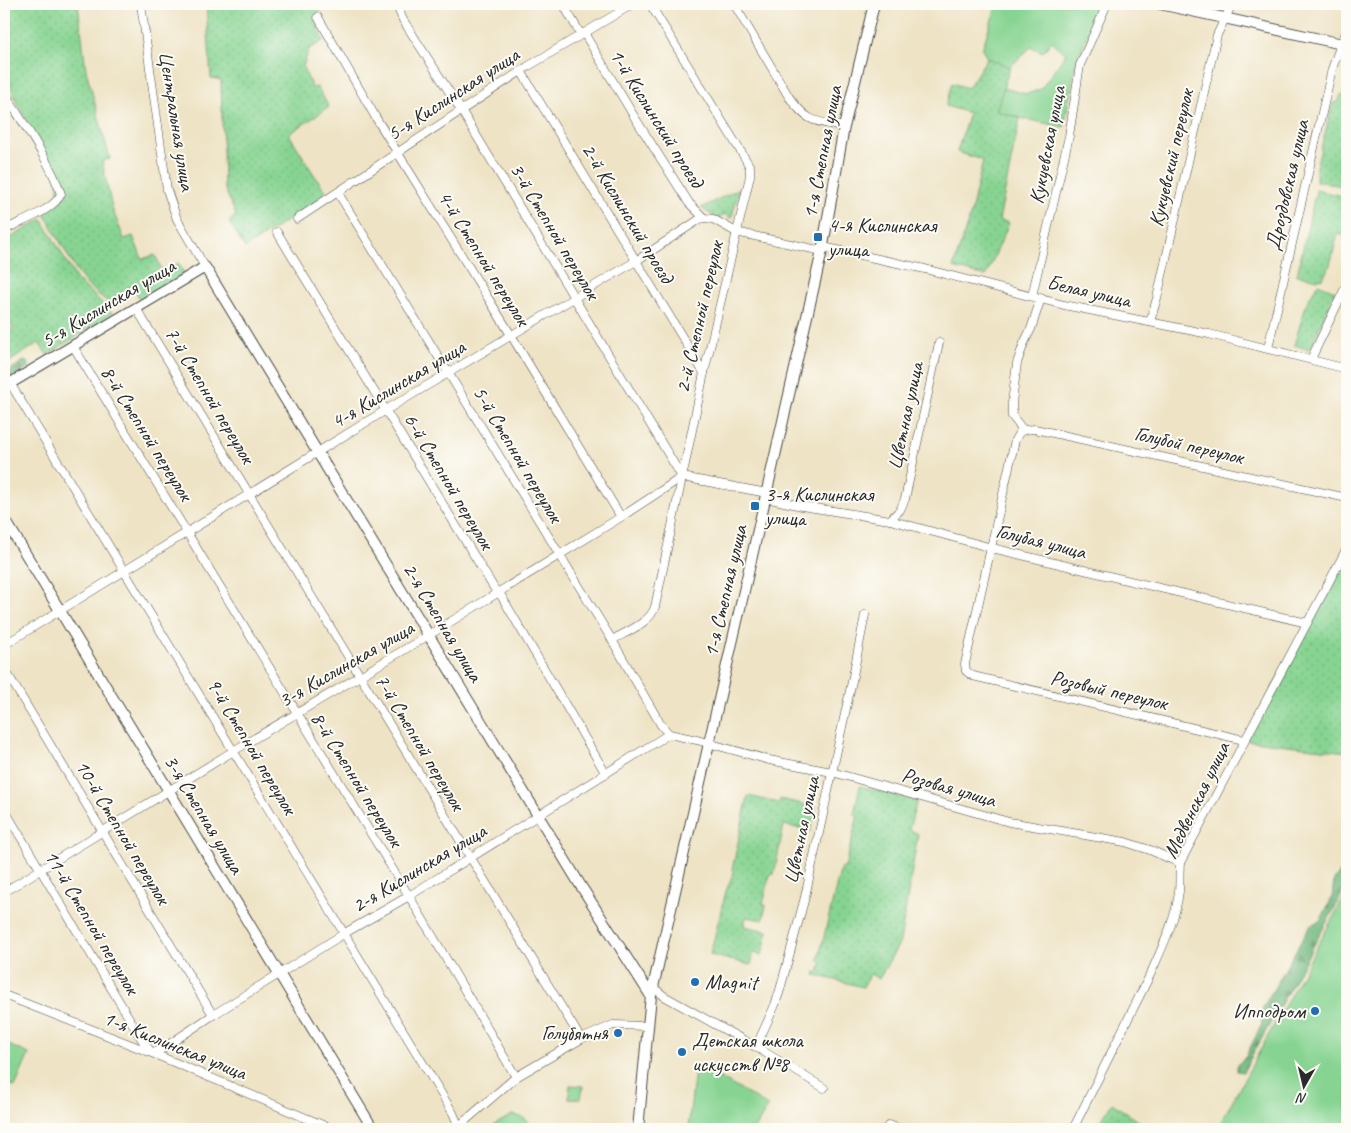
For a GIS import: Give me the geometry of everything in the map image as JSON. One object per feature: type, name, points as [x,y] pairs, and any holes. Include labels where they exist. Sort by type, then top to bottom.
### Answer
[{"type":"street","name":"Центральная улица","points":[[141,4],[167,190],[177,218],[205,267]]},
{"type":"street","name":"3-й Степной переулок","points":[[396,4],[403,20],[461,110],[682,477]]},
{"type":"street","name":"1-й Кислинский проезд","points":[[563,4],[689,203],[704,218]]},
{"type":"street","name":"5-я Кислинская улица","points":[[296,220],[521,71],[634,4]]},
{"type":"street","name":"2-й Степной переулок","points":[[612,640],[648,619],[653,614],[704,373],[750,176],[750,167],[650,4]]},
{"type":"street","points":[[734,4],[798,109],[814,121],[844,127]]},
{"type":"street","name":"1-я Степная улица","points":[[638,1129],[647,1026],[652,992],[767,495],[822,249],[844,127],[874,4]]},
{"type":"street","name":"Кукуевская улица","points":[[1032,296],[1069,136],[1080,65],[1107,4]]},
{"type":"street","points":[[1160,4],[1344,44]]},
{"type":"street","name":"Кукуевский переулок","points":[[1150,322],[1217,35],[1232,4]]},
{"type":"street","name":"4-й Степной переулок","points":[[318,17],[376,118],[621,517]]},
{"type":"street","name":"Дроздовская улица","points":[[1268,348],[1332,69],[1344,44],[1347,31]]},
{"type":"street","name":"2-й Кислинский проезд","points":[[521,71],[704,373]]},
{"type":"street","points":[[4,92],[58,184],[61,194],[58,200],[50,206],[4,230]]},
{"type":"street","name":"5-й Степной переулок","points":[[338,193],[612,640],[661,725],[669,734]]},
{"type":"street","points":[[704,218],[714,220],[736,232],[822,249]]},
{"type":"street","name":"4-я Кислинская улица","points":[[4,645],[386,410],[636,261],[704,218]]},
{"type":"street","name":"6-й Степной переулок","points":[[277,232],[498,593],[606,774]]},
{"type":"street","name":"Белая улица","points":[[822,249],[925,268],[1064,305],[1209,334],[1347,369]]},
{"type":"street","name":"5-я Кислинская улица","points":[[7,385],[205,267]]},
{"type":"street","name":"2-я Степная улица","points":[[205,267],[621,951],[652,992]]},
{"type":"street","points":[[1311,359],[1347,284]]},
{"type":"street","points":[[992,548],[1015,440],[1023,430],[1012,416],[1017,364],[1041,298]]},
{"type":"street","name":"7-й Степной переулок","points":[[136,308],[581,1039]]},
{"type":"street","name":"Цветная улица","points":[[890,520],[900,510],[905,499],[938,343]]},
{"type":"street","name":"8-й Степной переулок","points":[[73,346],[296,714],[409,896],[516,1077]]},
{"type":"street","name":"9-й Степной переулок","points":[[7,385],[235,750],[453,1113],[460,1128]]},
{"type":"street","name":"Голубой переулок","points":[[1023,430],[1035,428],[1347,498]]},
{"type":"street","points":[[682,477],[767,495]]},
{"type":"street","name":"3-я Кислинская улица","points":[[4,892],[235,750],[429,636],[682,477]]},
{"type":"street","name":"Голубая улица","points":[[767,495],[802,506],[890,520],[992,548],[1307,623]]},
{"type":"street","name":"3-я Степная улица","points":[[4,518],[373,1129]]},
{"type":"street","name":"Розовый переулок","points":[[992,548],[965,664],[966,671],[973,676],[1244,740]]},
{"type":"street","name":"Медвенская улица","points":[[1073,1129],[1162,948],[1175,911],[1179,892],[1180,863],[1347,548]]},
{"type":"street","name":"Цветная улица","points":[[756,1047],[780,990],[805,897],[865,615]]},
{"type":"street","name":"10-й Степной переулок","points":[[4,668],[213,1015]]},
{"type":"street","points":[[669,734],[709,744]]},
{"type":"street","name":"2-я Кислинская улица","points":[[152,1053],[162,1049],[213,1015],[539,816],[669,734]]},
{"type":"street","name":"Розовая улица","points":[[709,744],[770,760],[832,772],[1010,822],[1125,842],[1180,863]]},
{"type":"street","name":"11-й Степной переулок","points":[[4,809],[144,1044],[152,1053]]},
{"type":"street","points":[[652,992],[664,996],[756,1047],[824,1088]]},
{"type":"street","name":"1-я Кислинская улица","points":[[4,995],[152,1053],[332,1129]]},
{"type":"street","points":[[460,1128],[516,1077],[581,1039],[612,1025],[647,1026]]},
{"type":"street","points":[[888,1127],[900,1129]]},
{"type":"green space","points":[[4,4],[78,4],[86,70],[110,159],[102,161],[112,208],[124,239],[133,236],[142,259],[155,255],[163,272],[178,263],[185,274],[141,301],[131,286],[108,302],[89,287],[77,272],[44,213],[59,203],[57,178],[42,146],[18,106],[4,69]]},
{"type":"green space","points":[[206,4],[327,4],[314,16],[323,41],[309,49],[303,67],[312,88],[317,87],[329,107],[289,134],[328,194],[245,248],[229,222],[236,215],[224,187],[221,80],[211,78]]},
{"type":"green space","points":[[997,4],[1101,4],[1076,62],[1064,127],[996,111],[1003,88],[1027,94],[1041,89],[1066,54],[1052,41],[1043,52],[1031,47],[1010,67],[987,58],[982,49]]},
{"type":"green space","points":[[987,58],[1010,67],[996,111],[1020,118],[999,220],[1009,223],[986,276],[953,268],[971,213],[983,160],[957,152],[969,113],[946,106],[952,83],[968,88]]},
{"type":"green space","points":[[1341,95],[1347,97],[1347,187],[1316,181],[1316,167],[1333,103],[1338,102]]},
{"type":"green space","points":[[740,188],[731,219],[725,214],[718,219],[701,208]]},
{"type":"green space","points":[[1316,190],[1347,197],[1347,238],[1338,233],[1330,265],[1323,278],[1318,279],[1297,275]]},
{"type":"green space","points":[[42,219],[77,280],[112,312],[111,315],[47,355],[39,343],[4,365],[4,335],[13,328],[12,325],[4,330],[4,235],[7,240]]},
{"type":"green space","points":[[1318,284],[1335,291],[1310,350],[1294,345],[1307,302]]},
{"type":"green space","points":[[24,361],[29,363],[29,368],[4,382],[4,374]]},
{"type":"green space","points":[[1347,549],[1347,752],[1244,740]]},
{"type":"green space","points":[[860,786],[917,801],[909,829],[918,834],[900,942],[879,979],[870,974],[863,987],[815,975],[816,972],[819,972],[822,962],[818,961],[841,867],[845,868],[858,815],[854,814]]},
{"type":"green space","points":[[748,796],[779,803],[780,799],[816,807],[810,831],[784,825],[774,874],[770,874],[763,904],[766,905],[763,920],[746,917],[744,926],[768,931],[762,955],[754,953],[751,965],[710,955],[726,891],[734,872],[732,870]]},
{"type":"green space","points":[[1347,864],[1347,886],[1243,1072],[1237,1071],[1237,1066],[1247,1054],[1262,1024],[1261,1011],[1311,924],[1320,921],[1332,898],[1334,880]]},
{"type":"green space","name":"Ипподром","points":[[1347,892],[1347,1129],[1217,1129]]},
{"type":"green space","points":[[4,1043],[29,1054],[15,1087],[4,1083]]},
{"type":"green space","points":[[695,1070],[710,1072],[768,1106],[755,1129],[688,1129]]},
{"type":"green space","points":[[570,1085],[583,1086],[581,1099],[569,1098]]},
{"type":"green space","points":[[1112,1103],[1150,1129],[1100,1129],[1101,1121]]},
{"type":"green space","points":[[512,1115],[525,1119],[532,1129],[487,1129]]},
{"type":"place","name":"4-я Кислинская улица","points":[[818,237]]},
{"type":"place","name":"3-я Кислинская улица","points":[[755,506]]},
{"type":"place","name":"Magnit","points":[[695,982]]},
{"type":"place","name":"Ипподром","points":[[1315,1011]]},
{"type":"place","name":"Голубятня","points":[[618,1033]]},
{"type":"place","name":"Детская школа искусств №8","points":[[682,1052]]}]
